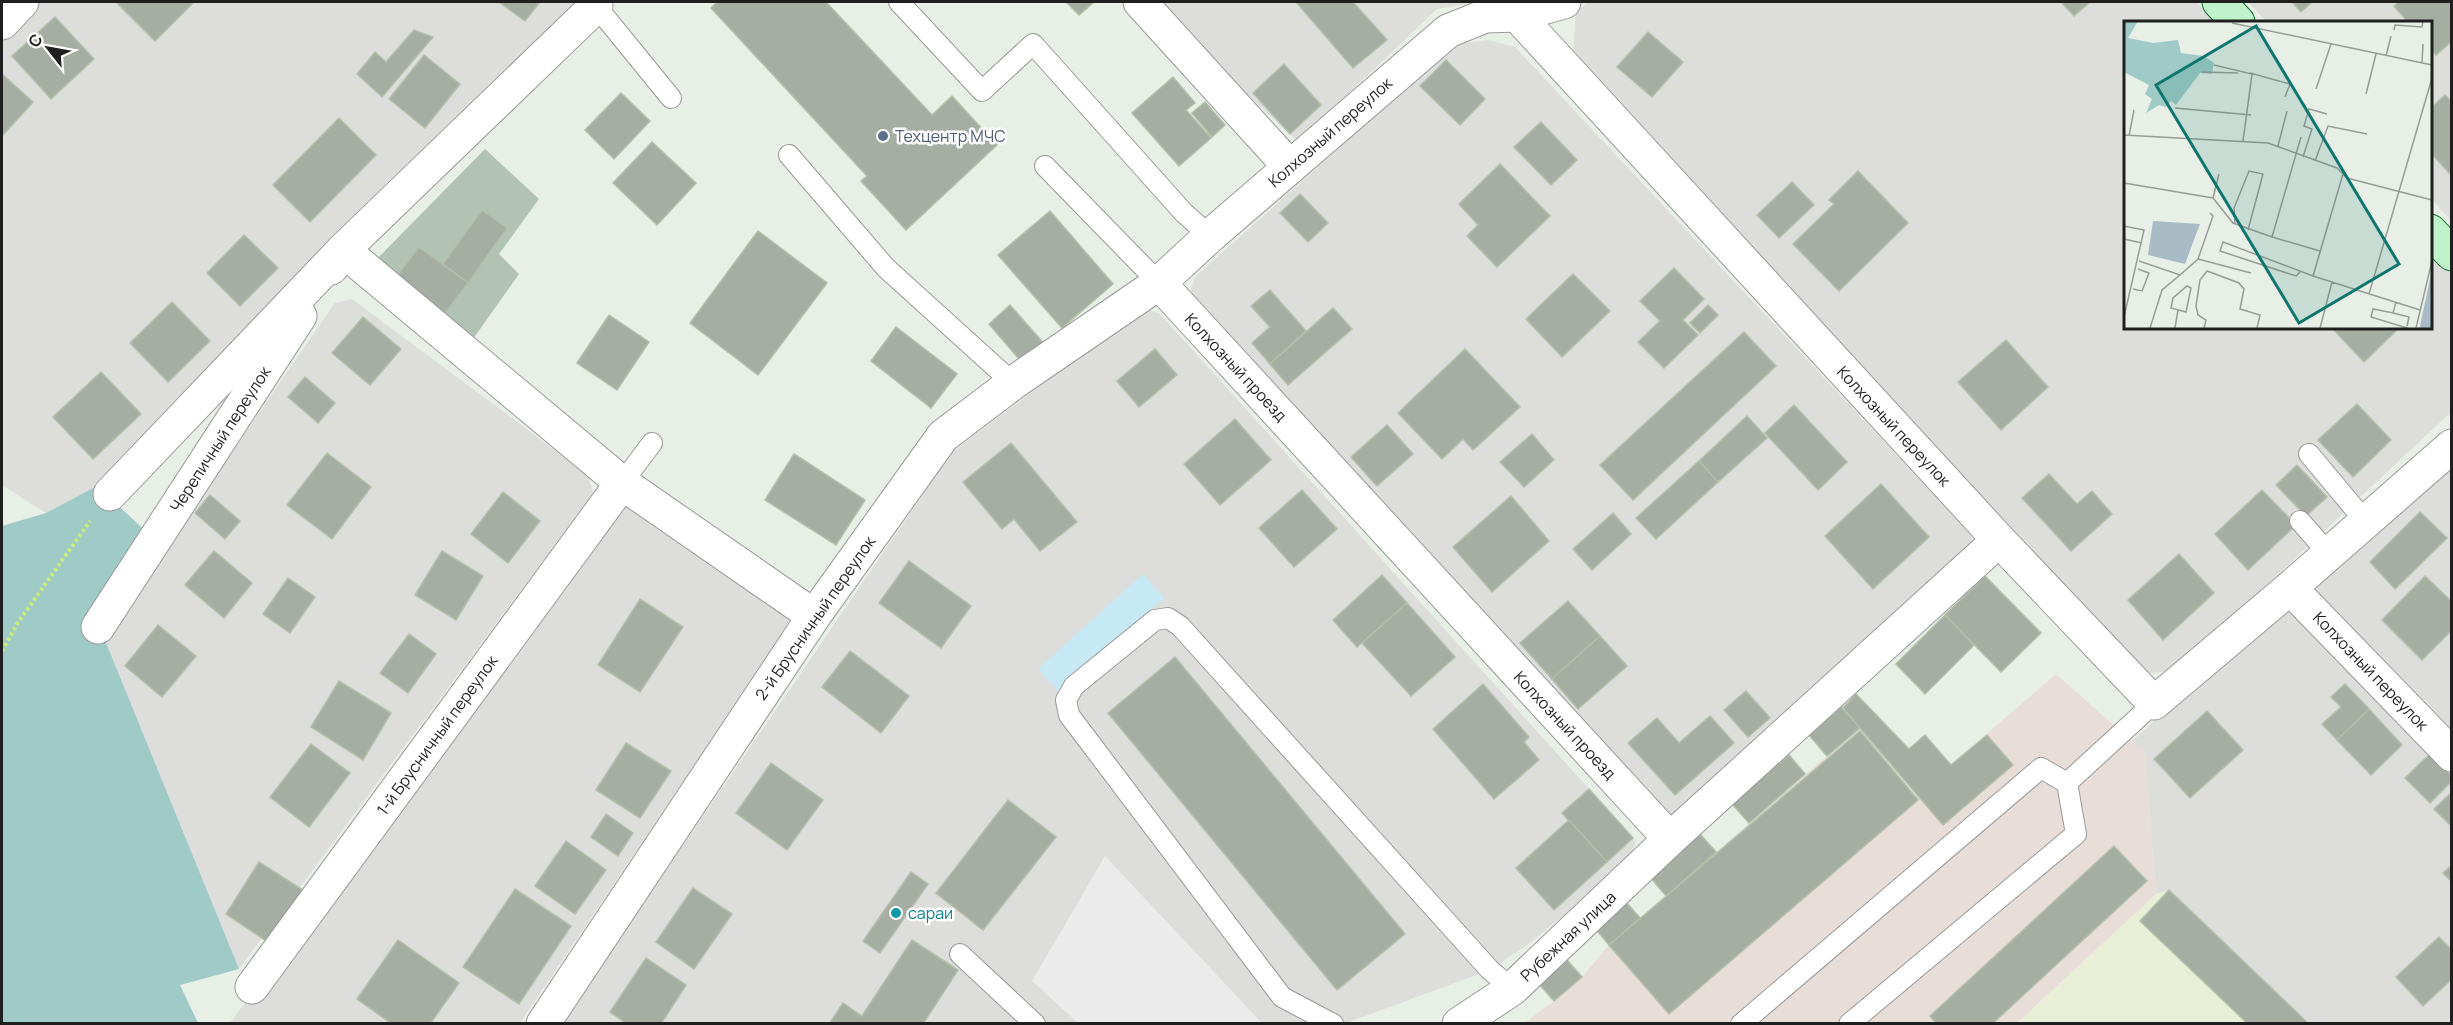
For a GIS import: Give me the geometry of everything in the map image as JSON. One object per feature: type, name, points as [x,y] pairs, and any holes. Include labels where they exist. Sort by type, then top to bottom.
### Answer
[{"type":"street","points":[[2,23],[22,2]]},
{"type":"street","points":[[1140,2],[1290,167]]},
{"type":"street","name":"Колхозный переулок","points":[[1160,283],[1210,236],[1448,31],[1485,16],[1517,15],[1564,2]]},
{"type":"street","points":[[2219,2],[2237,21]]},
{"type":"street","name":"Черепичный переулок","points":[[110,494],[343,250],[596,6]]},
{"type":"street","name":"Колхозный переулок","points":[[1517,15],[1999,540],[2154,703]]},
{"type":"street","points":[[2432,233],[2451,254]]},
{"type":"street","points":[[343,250],[622,483],[814,616]]},
{"type":"street","name":"Черепичный переулок","points":[[98,627],[343,250]]},
{"type":"street","name":"2-й Брусничный переулок","points":[[543,1023],[814,616],[943,436],[1013,383],[1160,283]]},
{"type":"street","name":"Колхозный проезд","points":[[1160,283],[1670,839]]},
{"type":"street","points":[[2154,703],[2290,588],[2451,446]]},
{"type":"street","name":"1-й Брусничный переулок","points":[[252,987],[622,483]]},
{"type":"street","points":[[1670,839],[1999,540]]},
{"type":"street","name":"Колхозный переулок","points":[[2290,588],[2451,755]]},
{"type":"street","name":"Рубежная улица","points":[[1459,1023],[1512,989],[1670,839]]},
{"type":"lane","points":[[899,2],[982,91],[1033,44],[1184,213],[1210,236]]},
{"type":"lane","points":[[596,6],[671,98]]},
{"type":"lane","points":[[789,155],[886,268],[1013,383]]},
{"type":"lane","points":[[1045,166],[1160,283]]},
{"type":"lane","points":[[622,483],[652,443]]},
{"type":"lane","points":[[2309,454],[2365,521]]},
{"type":"lane","points":[[2301,521],[2328,554]]},
{"type":"lane","points":[[1334,1023],[1282,997],[1070,715],[1066,700],[1074,686],[1155,620],[1168,618],[1180,626],[1490,970],[1512,989]]},
{"type":"lane","points":[[2067,783],[2154,703]]},
{"type":"lane","points":[[1741,1023],[2041,768],[2067,783]]},
{"type":"lane","points":[[1849,1023],[2076,834],[2067,783]]},
{"type":"lane","points":[[960,954],[1035,1023]]},
{"type":"path","points":[[2,651],[17,624],[60,561],[110,494]]},
{"type":"shaded area","points":[[37,2],[580,2],[97,486],[46,513],[2,485],[2,39]]},
{"type":"shaded area","points":[[1162,2],[1480,2],[1437,9],[1298,142],[1233,81]]},
{"type":"shaded area","points":[[1588,2],[2196,2],[2215,21],[2124,21],[2124,328],[2432,328],[2432,251],[2451,273],[2451,412],[2175,671],[2150,673],[2128,662],[1573,54],[1576,13]]},
{"type":"shaded area","points":[[2248,2],[2451,2],[2451,221],[2432,199],[2432,21],[2266,21]]},
{"type":"shaded area","points":[[1488,40],[1515,47],[1971,535],[1972,550],[1677,822],[1659,822],[1190,292],[1195,277],[1456,44]]},
{"type":"shaded area","points":[[485,149],[539,199],[499,254],[519,274],[468,346],[371,265]]},
{"type":"shaded area","points":[[352,299],[588,475],[593,493],[239,969],[103,638],[335,303]]},
{"type":"shaded area","points":[[1144,308],[1160,314],[1636,841],[1628,864],[1531,942],[1490,970],[1346,1023],[561,1024],[952,452]]},
{"type":"shaded area","points":[[2451,456],[2451,1023],[2309,1023],[2169,890],[2156,894],[2145,753],[2132,741]]},
{"type":"shaded area","points":[[97,486],[165,549],[104,638],[239,969],[180,985],[198,1023],[2,1024],[2,526],[46,513]]},
{"type":"shaded area","points":[[634,503],[792,611],[784,632],[520,1023],[229,1024],[618,512]]},
{"type":"shaded area","points":[[1143,574],[1164,598],[1059,692],[1038,669]]},
{"type":"shaded area","points":[[2056,674],[2145,753],[2156,894],[2017,1023],[1523,1024],[1582,977],[1609,945],[1859,728],[1841,707],[1856,694],[1908,749],[1925,735],[1951,765]]},
{"type":"shaded area","points":[[1105,856],[1262,1023],[1078,1023],[1032,981]]},
{"type":"shaded area","points":[[2169,890],[2309,1023],[2017,1024],[2156,894]]},
{"type":"building","points":[[116,2],[191,2],[193,3],[155,41]]},
{"type":"building","points":[[499,2],[540,2],[525,21]]},
{"type":"building","points":[[717,2],[826,2],[932,115],[952,96],[997,145],[906,230],[861,181],[867,176],[711,8]]},
{"type":"building","points":[[1066,2],[1094,2],[1079,15]]},
{"type":"building","points":[[1296,2],[1353,2],[1387,40],[1353,68]]},
{"type":"building","points":[[2061,2],[2090,2],[2074,16]]},
{"type":"building","points":[[2292,2],[2312,2],[2301,12]]},
{"type":"building","points":[[2399,2],[2452,2],[2452,41],[2436,55],[2432,50],[2432,21],[2407,21],[2394,6]]},
{"type":"building","points":[[55,17],[94,59],[51,99],[12,56]]},
{"type":"building","points":[[414,30],[433,37],[382,97],[357,74],[375,52],[386,62]]},
{"type":"building","points":[[1648,32],[1683,62],[1652,97],[1617,67]]},
{"type":"building","points":[[424,55],[460,84],[425,128],[389,99]]},
{"type":"building","points":[[1446,60],[1485,99],[1460,125],[1420,86]]},
{"type":"building","points":[[1284,64],[1321,105],[1290,134],[1253,93]]},
{"type":"building","points":[[2,74],[33,102],[2,136]]},
{"type":"building","points":[[1173,77],[1195,103],[1186,110],[1211,138],[1179,166],[1132,113]]},
{"type":"building","points":[[621,93],[650,121],[614,159],[585,130]]},
{"type":"building","points":[[2445,95],[2452,102],[2451,175],[2432,154],[2432,107]]},
{"type":"building","points":[[1205,102],[1225,125],[1212,137],[1192,113]]},
{"type":"building","points":[[339,118],[376,155],[310,222],[273,185]]},
{"type":"building","points":[[1541,122],[1577,160],[1551,185],[1514,147]]},
{"type":"building","points":[[652,142],[696,183],[657,225],[613,183]]},
{"type":"building","points":[[1500,164],[1550,216],[1497,267],[1467,236],[1478,225],[1459,204]]},
{"type":"building","points":[[1858,171],[1908,223],[1839,291],[1793,244],[1834,204],[1829,200]]},
{"type":"building","points":[[1792,182],[1814,205],[1779,238],[1757,215]]},
{"type":"building","points":[[1300,194],[1328,223],[1308,242],[1280,213]]},
{"type":"building","points":[[482,210],[507,228],[468,283],[443,264]]},
{"type":"building","points":[[1050,211],[1113,284],[1062,328],[998,255]]},
{"type":"building","points":[[758,231],[827,283],[758,375],[690,323]]},
{"type":"building","points":[[244,235],[278,268],[240,306],[207,273]]},
{"type":"building","points":[[419,247],[468,283],[445,313],[396,277]]},
{"type":"building","points":[[1674,268],[1704,299],[1683,320],[1698,335],[1664,368],[1638,342],[1660,321],[1640,301]]},
{"type":"building","points":[[1573,274],[1610,311],[1562,357],[1526,319]]},
{"type":"building","points":[[1270,290],[1306,331],[1270,364],[1252,343],[1270,327],[1251,306]]},
{"type":"building","points":[[172,302],[210,341],[168,382],[130,343]]},
{"type":"building","points":[[1010,305],[1047,347],[1025,366],[989,324]]},
{"type":"building","points":[[1708,305],[1718,315],[1700,333],[1690,323]]},
{"type":"building","points":[[1333,308],[1352,329],[1288,385],[1270,364]]},
{"type":"building","points":[[609,315],[649,342],[617,390],[577,363]]},
{"type":"building","points":[[363,317],[401,349],[370,385],[332,353]]},
{"type":"building","points":[[896,327],[957,374],[931,408],[871,361]]},
{"type":"building","points":[[2332,328],[2399,328],[2364,362]]},
{"type":"building","points":[[1744,332],[1776,366],[1633,500],[1600,465]]},
{"type":"building","points":[[2006,340],[2048,387],[2001,430],[1958,382]]},
{"type":"building","points":[[1155,349],[1177,375],[1139,407],[1117,381]]},
{"type":"building","points":[[1465,349],[1520,407],[1473,450],[1463,439],[1442,459],[1398,413]]},
{"type":"building","points":[[101,372],[141,414],[93,459],[53,417]]},
{"type":"building","points":[[305,377],[335,403],[318,423],[288,397]]},
{"type":"building","points":[[2357,404],[2391,440],[2353,477],[2318,440]]},
{"type":"building","points":[[1794,405],[1847,462],[1818,490],[1765,433]]},
{"type":"building","points":[[1747,416],[1767,438],[1718,482],[1699,461]]},
{"type":"building","points":[[1235,419],[1271,460],[1220,505],[1184,464]]},
{"type":"building","points":[[1387,425],[1413,454],[1377,486],[1351,457]]},
{"type":"building","points":[[1532,434],[1554,460],[1524,487],[1500,462]]},
{"type":"building","points":[[1011,443],[1077,522],[1040,551],[1014,519],[1002,529],[963,482]]},
{"type":"building","points":[[327,453],[371,487],[332,539],[287,505]]},
{"type":"building","points":[[794,454],[865,500],[836,545],[765,500]]},
{"type":"building","points":[[1699,461],[1718,482],[1656,539],[1636,518]]},
{"type":"building","points":[[2297,465],[2327,497],[2306,516],[2276,485]]},
{"type":"building","points":[[2049,474],[2077,504],[2092,491],[2112,514],[2071,551],[2022,498]]},
{"type":"building","points":[[1881,484],[1929,537],[1873,589],[1825,536]]},
{"type":"building","points":[[1302,490],[1337,529],[1294,567],[1259,528]]},
{"type":"building","points":[[2262,490],[2296,525],[2248,570],[2215,534]]},
{"type":"building","points":[[503,492],[540,521],[508,563],[471,534]]},
{"type":"building","points":[[210,495],[240,521],[225,539],[195,513]]},
{"type":"building","points":[[1511,496],[1549,541],[1492,592],[1453,547]]},
{"type":"building","points":[[2420,512],[2447,538],[2395,589],[2370,562]]},
{"type":"building","points":[[1613,513],[1631,534],[1592,570],[1573,549]]},
{"type":"building","points":[[214,551],[252,583],[224,618],[185,585]]},
{"type":"building","points":[[442,551],[483,576],[456,620],[415,595]]},
{"type":"building","points":[[2179,554],[2214,593],[2163,640],[2128,600]]},
{"type":"building","points":[[909,561],[971,606],[941,648],[879,603]]},
{"type":"building","points":[[1382,575],[1407,603],[1357,647],[1333,620]]},
{"type":"building","points":[[1985,576],[2041,633],[2001,672],[1945,615]]},
{"type":"building","points":[[2425,576],[2452,602],[2452,630],[2422,660],[2382,620]]},
{"type":"building","points":[[288,578],[315,597],[290,633],[263,614]]},
{"type":"building","points":[[640,599],[683,627],[640,692],[598,665]]},
{"type":"building","points":[[1568,601],[1600,636],[1552,679],[1520,643]]},
{"type":"building","points":[[1407,603],[1455,657],[1411,696],[1362,643]]},
{"type":"building","points":[[1945,615],[1974,645],[1925,694],[1896,664]]},
{"type":"building","points":[[158,625],[196,656],[162,697],[125,666]]},
{"type":"building","points":[[409,634],[436,654],[408,693],[380,673]]},
{"type":"building","points":[[1600,636],[1627,666],[1578,709],[1552,679]]},
{"type":"building","points":[[850,651],[909,696],[881,733],[822,687]]},
{"type":"building","points":[[1175,657],[1405,934],[1337,990],[1108,713]]},
{"type":"building","points":[[339,681],[391,713],[363,760],[311,727]]},
{"type":"building","points":[[1483,684],[1529,737],[1524,742],[1539,760],[1494,799],[1433,729]]},
{"type":"building","points":[[2345,684],[2369,709],[2337,740],[2322,724],[2341,707],[2331,697]]},
{"type":"building","points":[[1746,691],[1770,718],[1748,737],[1724,710]]},
{"type":"building","points":[[1856,694],[1909,749],[1925,735],[1951,765],[1987,735],[2013,765],[1943,825],[1843,708]]},
{"type":"building","points":[[1841,707],[1860,728],[1827,756],[1809,735]]},
{"type":"building","points":[[2369,709],[2402,745],[2371,775],[2337,740]]},
{"type":"building","points":[[2207,711],[2243,750],[2190,798],[2154,759]]},
{"type":"building","points":[[1710,716],[1734,743],[1675,795],[1628,743],[1657,718],[1679,743]]},
{"type":"building","points":[[1860,731],[1918,800],[1669,1014],[1609,945]]},
{"type":"building","points":[[626,743],[671,771],[640,818],[596,790]]},
{"type":"building","points":[[311,744],[350,773],[309,827],[270,797]]},
{"type":"building","points":[[2430,754],[2452,776],[2452,781],[2430,803],[2405,778]]},
{"type":"building","points":[[1789,755],[1805,774],[1749,823],[1732,804]]},
{"type":"building","points":[[771,763],[823,800],[787,850],[736,813]]},
{"type":"building","points":[[1589,789],[1633,838],[1607,862],[1562,813]]},
{"type":"building","points":[[2452,792],[2452,827],[2434,809]]},
{"type":"building","points":[[1008,800],[1056,837],[983,930],[936,893]]},
{"type":"building","points":[[606,814],[633,833],[618,856],[591,837]]},
{"type":"building","points":[[1569,820],[1607,862],[1554,910],[1516,868]]},
{"type":"building","points":[[1700,834],[1716,852],[1666,896],[1651,878]]},
{"type":"building","points":[[566,841],[606,870],[575,914],[535,886]]},
{"type":"building","points":[[2114,846],[2147,881],[1992,1024],[1937,1024],[1930,1016]]},
{"type":"building","points":[[259,862],[306,892],[272,945],[226,914]]},
{"type":"building","points":[[2452,865],[2452,882],[2443,873]]},
{"type":"building","name":"сараи","points":[[911,872],[928,884],[880,953],[863,941]]},
{"type":"building","points":[[693,888],[732,914],[694,969],[656,942]]},
{"type":"building","points":[[515,889],[571,926],[519,1004],[463,967]]},
{"type":"building","points":[[2169,890],[2309,1024],[2248,1024],[2140,921]]},
{"type":"building","points":[[1625,901],[1640,918],[1609,945],[1594,927]]},
{"type":"building","points":[[2439,937],[2452,950],[2452,979],[2423,1006],[2396,977]]},
{"type":"building","points":[[398,940],[459,983],[430,1024],[392,1024],[357,999]]},
{"type":"building","points":[[912,940],[958,970],[923,1024],[829,1024],[843,1003],[862,1016]]},
{"type":"building","points":[[646,958],[686,985],[661,1024],[627,1024],[610,1012]]},
{"type":"building","points":[[1566,959],[1582,977],[1554,1001],[1539,984]]},
{"type":"place","name":"Техцентр МЧС","points":[[883,136]]},
{"type":"place","name":"сараи","points":[[896,913]]}]
